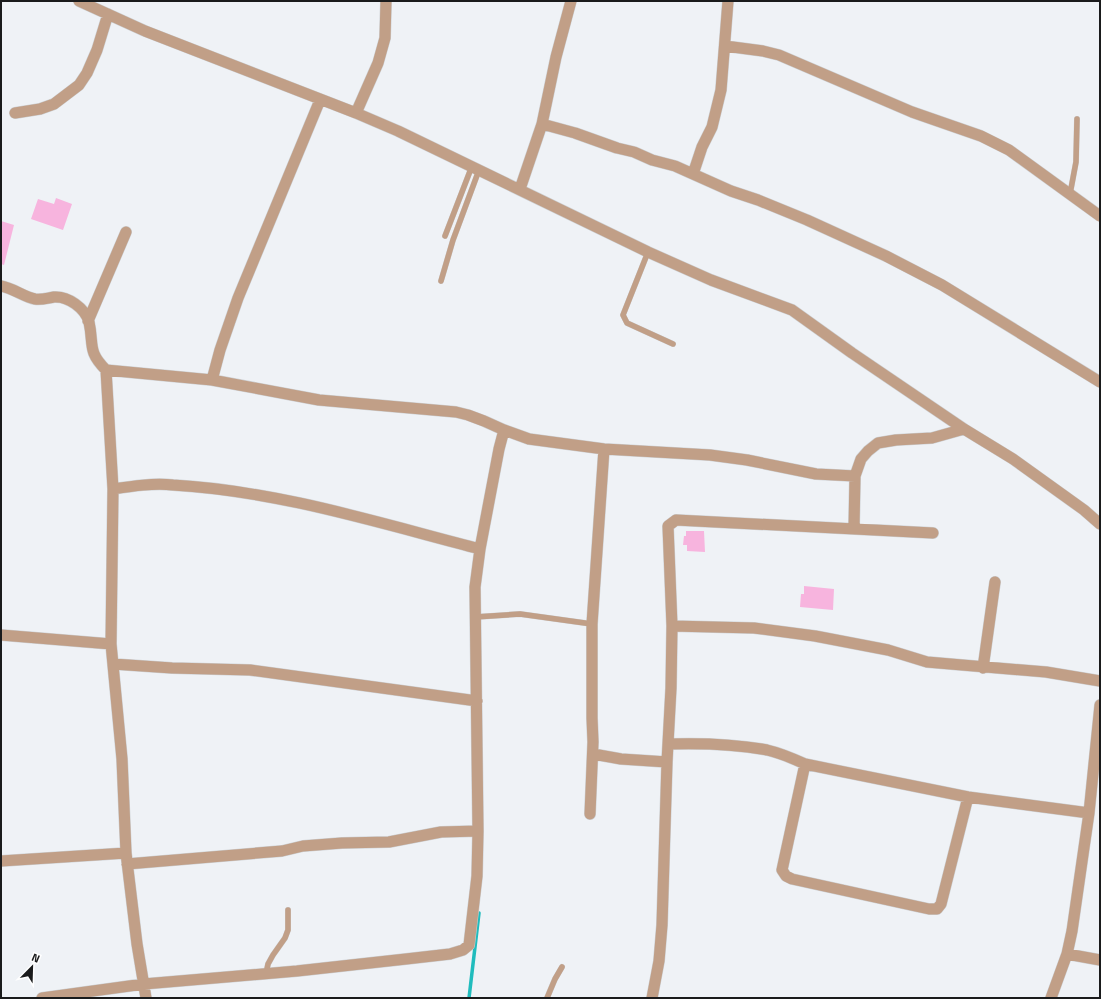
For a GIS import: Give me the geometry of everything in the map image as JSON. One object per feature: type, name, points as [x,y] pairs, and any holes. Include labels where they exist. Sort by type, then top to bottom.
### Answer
[{"type":"street","points":[[79,1],[145,31],[356,113],[398,131],[648,252],[711,280],[792,310],[852,353],[964,429],[1013,459],[1084,510],[1100,524]]},
{"type":"street","points":[[356,113],[378,63],[385,38],[386,1]]},
{"type":"street","points":[[520,189],[542,124],[556,57],[571,1]]},
{"type":"street","points":[[693,174],[702,147],[712,127],[719,98],[728,1]]},
{"type":"street","points":[[15,113],[40,110],[54,104],[79,84],[87,73],[97,50],[108,14]]},
{"type":"street","points":[[725,46],[763,51],[779,55],[912,112],[994,141],[1009,150],[1100,216]]},
{"type":"street","points":[[212,380],[220,350],[238,298],[320,100]]},
{"type":"street","points":[[542,124],[575,133],[617,148],[634,152],[652,160],[674,166],[731,191],[758,200],[806,220],[886,256],[942,285],[1100,382]]},
{"type":"street","points":[[88,321],[126,232]]},
{"type":"street","points":[[1,286],[34,299],[43,300],[54,297],[65,299],[74,303],[84,312],[88,321],[92,352],[98,362],[106,370],[212,380],[319,400],[456,412],[468,415],[529,439],[604,449],[710,455],[747,460],[816,474],[855,476]]},
{"type":"street","points":[[106,370],[113,489],[111,644],[122,759],[127,858],[146,998]]},
{"type":"street","points":[[854,528],[855,476],[861,459],[868,451],[878,443],[896,440],[932,438],[964,429]]},
{"type":"street","points":[[42,998],[144,984],[266,974],[450,954],[463,950],[469,945],[477,876],[478,831],[475,587],[480,549],[504,430]]},
{"type":"street","points":[[590,814],[593,754],[592,624],[604,449]]},
{"type":"street","points":[[113,489],[145,485],[173,485],[222,490],[310,505],[480,549]]},
{"type":"street","points":[[652,998],[659,961],[662,925],[672,626],[668,526],[676,520],[933,533]]},
{"type":"street","points":[[982,668],[995,582]]},
{"type":"street","points":[[672,626],[754,628],[815,636],[888,650],[927,662],[982,668],[1046,672],[1100,680]]},
{"type":"street","points":[[1,635],[111,644]]},
{"type":"street","points":[[113,664],[172,668],[250,670],[477,700]]},
{"type":"street","points":[[1051,998],[1067,954],[1072,931],[1089,813],[1100,705]]},
{"type":"street","points":[[668,744],[690,743],[767,750],[784,755],[804,764],[968,798],[1089,813]]},
{"type":"street","points":[[593,754],[622,759],[667,762]]},
{"type":"street","points":[[804,764],[782,870],[786,876],[792,879],[929,909],[937,909],[941,904],[968,798]]},
{"type":"street","points":[[1,861],[127,858],[282,850],[342,842],[389,842],[441,832],[478,831]]},
{"type":"street","points":[[1067,954],[1100,960]]},
{"type":"lane","points":[[1070,194],[1076,162],[1077,119]]},
{"type":"lane","points":[[445,236],[475,168]]},
{"type":"lane","points":[[441,281],[475,168]]},
{"type":"lane","points":[[648,252],[623,315],[627,323],[673,344]]},
{"type":"lane","points":[[475,617],[520,614],[592,624]]},
{"type":"lane","points":[[266,974],[268,964],[285,938],[288,930],[288,910]]},
{"type":"lane","points":[[547,998],[562,967]]},
{"type":"building","points":[[56,198],[72,204],[63,230],[31,219],[38,199],[54,204]]},
{"type":"building","points":[[1,221],[14,225],[4,265],[1,264]]},
{"type":"building","points":[[686,531],[704,531],[705,552],[687,551],[687,545],[683,545]]},
{"type":"building","points":[[804,586],[834,589],[833,610],[800,607],[801,594],[804,594]]},
{"type":"waterway","points":[[469,998],[479,913]]}]
